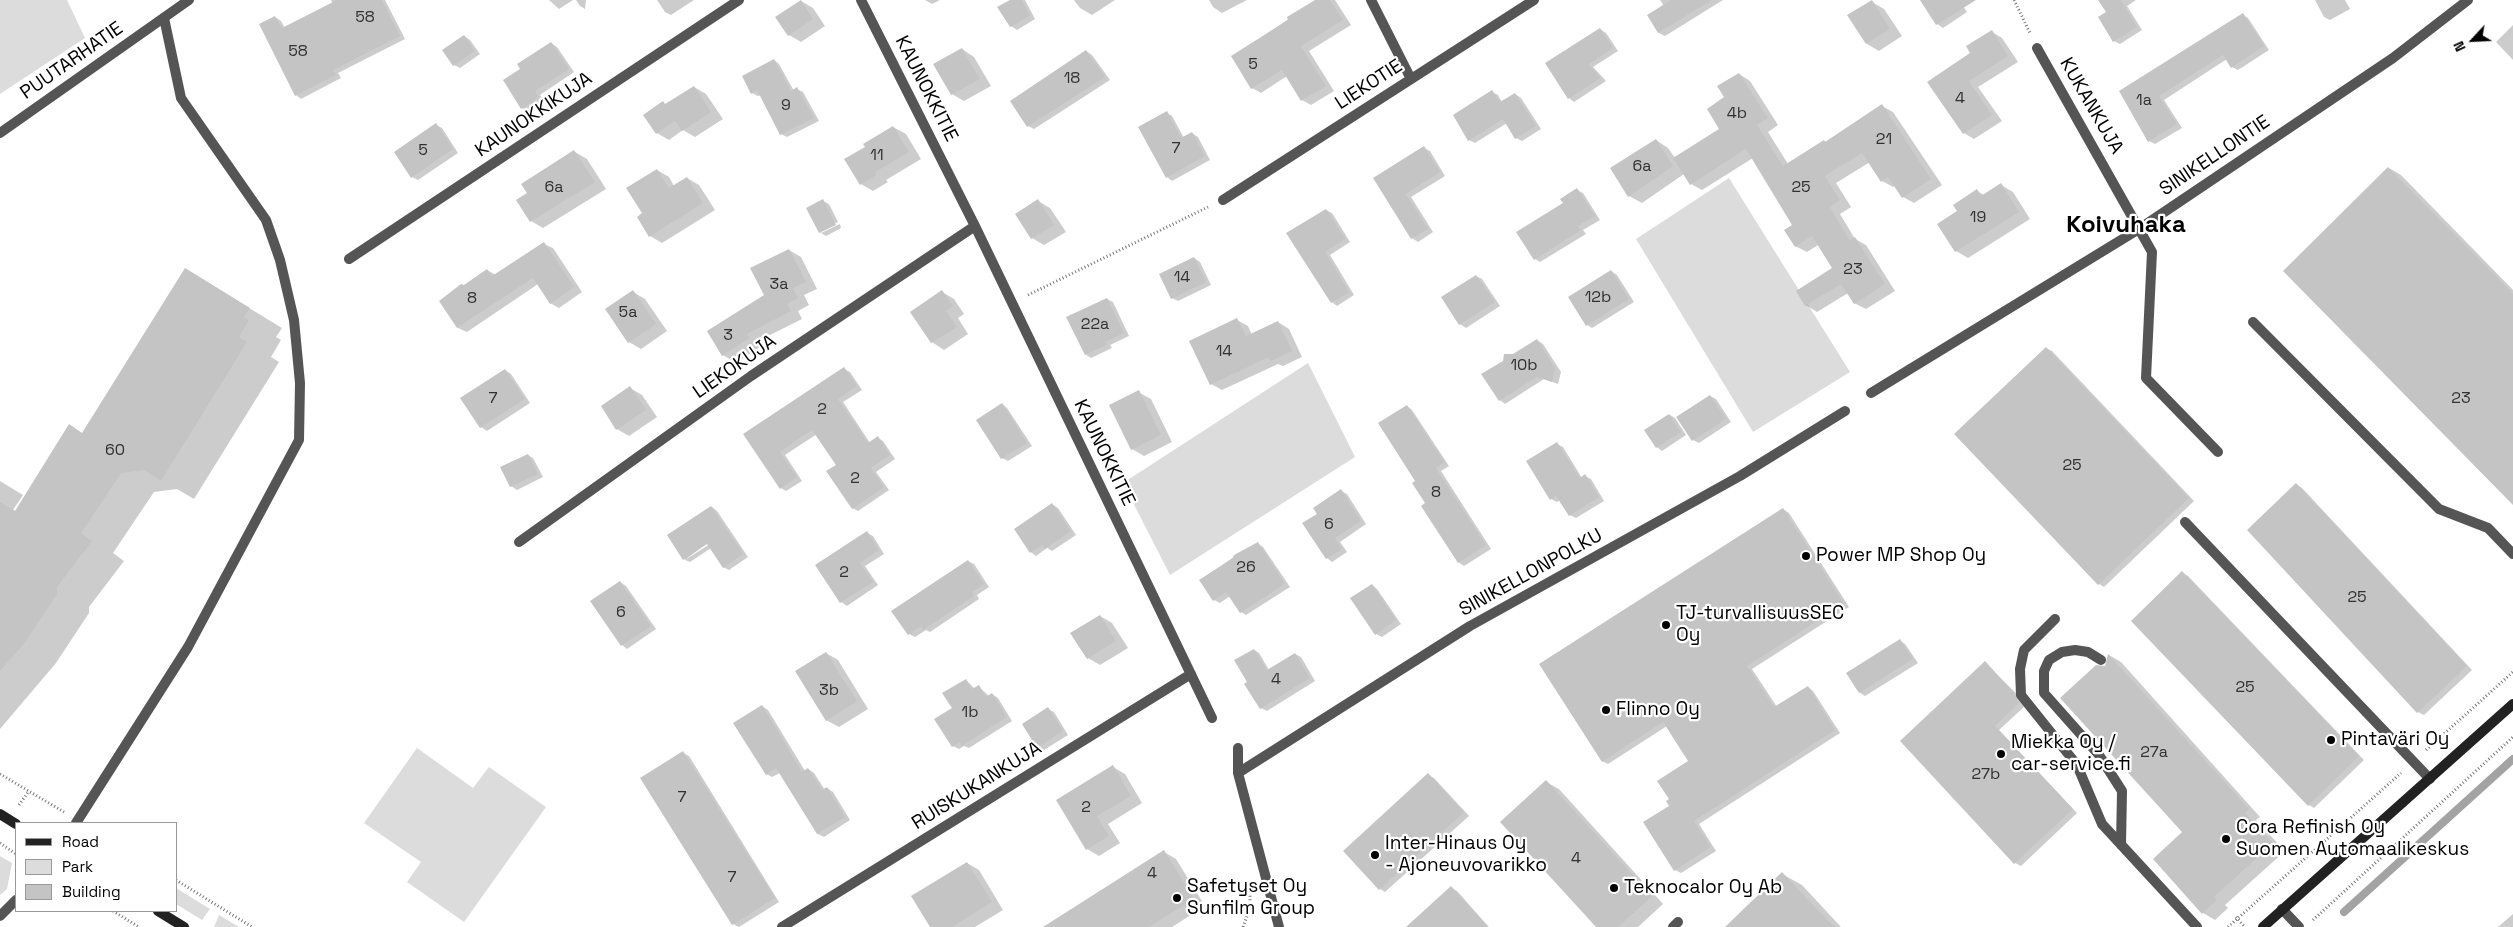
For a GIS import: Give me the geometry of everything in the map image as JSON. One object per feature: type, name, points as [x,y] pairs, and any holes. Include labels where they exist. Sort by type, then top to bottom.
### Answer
[{"type":"main road","points":[[2263,927],[2513,704]]},
{"type":"main road","points":[[0,814],[15,823]]},
{"type":"main road","points":[[160,912],[184,927]]},
{"type":"street","name":"PUUTARHATIE","points":[[0,132],[189,0]]},
{"type":"street","name":"KAUNOKKIKUJA","points":[[349,259],[739,0]]},
{"type":"street","name":"KAUNOKKITIE","points":[[861,0],[975,226],[1212,718]]},
{"type":"street","points":[[1371,0],[1411,79]]},
{"type":"street","name":"LIEKOTIE","points":[[1223,200],[1534,0]]},
{"type":"street","name":"SINIKELLONTIE","points":[[1871,393],[2139,228],[2393,58],[2468,0]]},
{"type":"street","points":[[77,822],[188,647],[299,440],[300,384],[294,320],[280,260],[266,220],[181,98],[164,18]]},
{"type":"street","name":"KUKANKUJA","points":[[2037,48],[2152,252],[2146,378],[2218,452]]},
{"type":"street","name":"LIEKOKUJA","points":[[519,542],[751,376],[975,226]]},
{"type":"street","points":[[2253,322],[2439,508],[2488,528],[2513,553]]},
{"type":"street","name":"SINIKELLONPOLKU","points":[[1238,773],[1470,626],[1740,476],[1845,411]]},
{"type":"street","points":[[2185,522],[2430,778]]},
{"type":"street","points":[[2055,619],[2024,650],[2020,669],[2021,696],[2076,765],[2102,824],[2197,927]]},
{"type":"street","points":[[2101,660],[2088,652],[2075,650],[2062,652],[2049,660],[2044,671],[2044,693],[2099,755],[2114,775],[2122,791],[2122,845]]},
{"type":"street","name":"RUISKUKANKUJA","points":[[782,927],[1191,674]]},
{"type":"street","points":[[1238,748],[1238,773],[1279,927]]},
{"type":"street","points":[[0,916],[15,901]]},
{"type":"street","points":[[2282,910],[2300,927]]},
{"type":"path","name":"KUKANKUJA","points":[[2014,0],[2037,48]]},
{"type":"path","points":[[1021,299],[1069,273],[1223,200]]},
{"type":"path","points":[[2228,927],[2236,917],[2513,672]]},
{"type":"path","points":[[2311,921],[2513,737]]},
{"type":"path","points":[[0,774],[77,822]]},
{"type":"path","points":[[0,842],[15,853]]},
{"type":"path","points":[[178,881],[252,927]]},
{"type":"path","points":[[115,912],[139,927]]},
{"type":"path","points":[[2236,917],[2246,927]]},
{"type":"green space","points":[[0,0],[67,0],[85,38],[0,94]]},
{"type":"green space","points":[[1729,178],[1850,372],[1753,432],[1636,239]]},
{"type":"green space","points":[[1308,363],[1355,457],[1170,575],[1123,483]]},
{"type":"green space","points":[[417,748],[473,788],[489,767],[546,807],[464,922],[407,882],[421,862],[364,823]]},
{"type":"green space","points":[[0,856],[12,863],[7,889],[0,895]]},
{"type":"green space","points":[[178,889],[210,909],[202,920],[178,905]]},
{"type":"green space","points":[[219,915],[239,927],[214,927]]},
{"type":"building","points":[[337,0],[382,0],[400,36],[333,70],[336,75],[295,96],[259,24],[275,16],[282,28]]},
{"type":"building","points":[[801,0],[813,19],[788,36],[775,17]]},
{"type":"building","points":[[1010,0],[1022,0],[1030,16],[1010,27],[997,7]]},
{"type":"building","points":[[1315,0],[1330,0],[1343,20],[1301,46],[1326,86],[1301,101],[1282,70],[1251,89],[1231,56],[1288,20],[1287,17]]},
{"type":"building","points":[[1671,0],[1712,0],[1658,33],[1647,15]]},
{"type":"building","points":[[1872,0],[1890,29],[1866,44],[1847,15]]},
{"type":"building","points":[[1920,0],[1976,0],[1936,25]]},
{"type":"building","points":[[2098,0],[2121,0],[2137,27],[2113,42],[2098,17],[2106,12]]},
{"type":"building","points":[[2243,13],[2264,46],[2231,68],[2223,55],[2159,96],[2177,124],[2148,142],[2119,91]]},
{"type":"building","points":[[1600,28],[1613,48],[1589,64],[1601,78],[1568,99],[1545,63]]},
{"type":"building","points":[[1992,30],[2008,56],[1969,81],[1992,115],[1963,134],[1927,82],[1970,53],[1966,46]]},
{"type":"building","points":[[464,35],[475,51],[453,66],[442,50]]},
{"type":"building","points":[[551,42],[569,69],[535,91],[539,97],[521,109],[503,80],[520,69],[517,64]]},
{"type":"building","points":[[962,48],[980,79],[951,95],[933,64]]},
{"type":"building","points":[[1086,50],[1105,77],[1027,127],[1010,101]]},
{"type":"building","points":[[774,59],[791,91],[797,87],[814,118],[780,135],[757,90],[751,94],[742,76]]},
{"type":"building","points":[[1739,73],[1768,118],[1757,125],[1783,166],[1824,140],[1825,142],[1882,104],[1931,179],[1902,198],[1888,177],[1881,182],[1862,153],[1825,176],[1840,200],[1830,207],[1850,241],[1855,237],[1885,284],[1854,304],[1841,284],[1805,306],[1796,291],[1832,268],[1812,236],[1795,247],[1784,230],[1792,225],[1746,149],[1690,185],[1673,158],[1719,129],[1707,109],[1724,97],[1717,86]]},
{"type":"building","points":[[694,86],[711,112],[682,131],[675,121],[656,134],[643,115],[663,101],[665,104]]},
{"type":"building","points":[[1492,90],[1500,102],[1515,93],[1536,126],[1515,139],[1503,119],[1468,141],[1453,115]]},
{"type":"building","points":[[1167,111],[1181,138],[1192,132],[1205,156],[1166,178],[1138,127]]},
{"type":"building","points":[[436,123],[453,149],[411,178],[394,152]]},
{"type":"building","points":[[893,126],[909,152],[875,172],[876,175],[860,185],[844,159],[865,147],[863,144]]},
{"type":"building","points":[[1656,139],[1673,166],[1628,197],[1610,168]]},
{"type":"building","points":[[1424,146],[1440,172],[1406,194],[1428,229],[1411,239],[1373,178]]},
{"type":"building","points":[[574,150],[595,182],[530,222],[516,200],[527,193],[521,184]]},
{"type":"building","points":[[2388,167],[2513,294],[2513,505],[2283,271]]},
{"type":"building","points":[[657,169],[669,188],[687,177],[703,203],[649,237],[637,217],[642,213],[626,188]]},
{"type":"building","points":[[2001,183],[2019,212],[1955,252],[1937,224],[1957,211],[1953,205],[1977,189],[1981,196]]},
{"type":"building","points":[[1577,188],[1595,216],[1578,226],[1581,230],[1534,260],[1516,232],[1563,203],[1560,199]]},
{"type":"building","points":[[823,199],[836,225],[819,233],[806,208]]},
{"type":"building","points":[[1038,199],[1054,225],[1031,239],[1015,214]]},
{"type":"building","points":[[1326,209],[1345,239],[1325,252],[1349,292],[1331,303],[1286,233]]},
{"type":"building","points":[[544,242],[574,287],[550,304],[533,278],[457,328],[439,301],[461,284],[464,285],[487,269],[492,276]]},
{"type":"building","points":[[789,249],[806,282],[793,288],[798,298],[787,304],[791,311],[747,334],[750,338],[722,356],[707,331],[764,295],[750,268]]},
{"type":"building","points":[[1194,257],[1206,282],[1171,299],[1159,274]]},
{"type":"building","points":[[185,268],[250,308],[244,317],[249,320],[239,337],[247,342],[161,481],[144,470],[121,473],[81,533],[92,541],[57,587],[57,594],[23,645],[0,671],[0,502],[15,511],[69,424],[82,433]]},
{"type":"building","points":[[1611,270],[1629,299],[1586,326],[1568,297]]},
{"type":"building","points":[[1476,275],[1495,302],[1459,325],[1441,297]]},
{"type":"building","points":[[633,290],[656,324],[628,343],[605,309]]},
{"type":"building","points":[[942,290],[953,306],[946,311],[957,327],[931,343],[910,312]]},
{"type":"building","points":[[1107,298],[1124,333],[1105,342],[1107,345],[1085,355],[1066,317]]},
{"type":"building","points":[[1237,318],[1246,336],[1278,321],[1292,351],[1271,361],[1269,357],[1210,385],[1189,341]]},
{"type":"building","points":[[1537,339],[1555,368],[1552,382],[1537,377],[1499,401],[1481,374],[1503,361],[1504,354],[1513,354]]},
{"type":"building","points":[[2046,347],[2189,498],[2098,585],[1954,434]]},
{"type":"building","points":[[844,367],[857,386],[838,399],[868,443],[878,436],[890,455],[871,468],[884,487],[852,509],[826,471],[836,465],[812,430],[780,452],[797,477],[780,489],[743,434]]},
{"type":"building","points":[[505,369],[525,399],[480,428],[460,398]]},
{"type":"building","points":[[630,386],[646,410],[616,430],[601,406]]},
{"type":"building","points":[[1139,390],[1161,435],[1131,450],[1109,405]]},
{"type":"building","points":[[1710,395],[1726,419],[1692,441],[1676,417]]},
{"type":"building","points":[[1002,403],[1027,443],[1001,459],[976,420]]},
{"type":"building","points":[[1407,405],[1444,462],[1436,468],[1486,545],[1458,563],[1421,506],[1425,503],[1412,483],[1415,481],[1378,423]]},
{"type":"building","points":[[1669,414],[1681,432],[1656,448],[1644,430]]},
{"type":"building","points":[[1557,442],[1580,478],[1585,474],[1599,497],[1569,516],[1556,496],[1550,500],[1526,461]]},
{"type":"building","points":[[528,454],[538,474],[510,487],[500,467]]},
{"type":"building","points":[[2296,483],[2467,666],[2417,713],[2247,530]]},
{"type":"building","points":[[1341,489],[1361,521],[1335,538],[1342,549],[1326,559],[1302,523],[1317,514],[1313,508]]},
{"type":"building","points":[[1052,503],[1071,531],[1045,549],[1042,545],[1030,553],[1014,529]]},
{"type":"building","points":[[711,506],[743,554],[723,568],[707,544],[683,560],[667,535]]},
{"type":"building","points":[[1783,508],[1844,604],[1747,666],[1774,707],[1808,686],[1835,730],[1694,821],[1711,847],[1674,871],[1643,822],[1669,806],[1666,801],[1669,799],[1657,781],[1688,761],[1663,722],[1602,762],[1539,664]]},
{"type":"building","points":[[867,531],[879,550],[860,563],[873,582],[840,603],[815,565]]},
{"type":"building","points":[[1258,542],[1285,584],[1240,613],[1226,592],[1213,601],[1199,580],[1233,558],[1234,555]]},
{"type":"building","points":[[968,560],[984,584],[972,592],[974,596],[923,630],[921,626],[908,635],[891,611]]},
{"type":"building","points":[[2182,571],[2359,756],[2308,806],[2131,621]]},
{"type":"building","points":[[620,581],[651,626],[621,646],[590,601]]},
{"type":"building","points":[[1372,584],[1396,620],[1375,635],[1350,598]]},
{"type":"building","points":[[1100,615],[1116,641],[1087,659],[1070,633]]},
{"type":"building","points":[[1900,639],[1913,659],[1859,693],[1846,673]]},
{"type":"building","points":[[1254,649],[1267,670],[1295,653],[1310,678],[1260,709],[1244,684],[1247,682],[1234,660]]},
{"type":"building","points":[[826,652],[857,701],[826,721],[795,671]]},
{"type":"building","points":[[2108,654],[2249,809],[2245,813],[2273,843],[2214,897],[2217,900],[2202,914],[2153,859],[2182,832],[2060,698],[2096,665],[2105,666]]},
{"type":"building","points":[[1985,661],[2014,693],[2019,703],[1995,726],[2073,809],[2014,864],[1900,741]]},
{"type":"building","points":[[966,679],[972,689],[979,685],[986,697],[992,693],[1007,717],[962,746],[960,742],[952,747],[934,719],[952,708],[942,693]]},
{"type":"building","points":[[762,705],[802,772],[808,768],[822,790],[827,787],[845,817],[817,834],[776,768],[766,775],[733,723]]},
{"type":"building","points":[[1048,707],[1063,731],[1037,748],[1022,724]]},
{"type":"building","points":[[683,751],[775,898],[732,925],[640,778]]},
{"type":"building","points":[[1113,765],[1131,796],[1097,816],[1109,836],[1086,850],[1056,800]]},
{"type":"building","points":[[1428,773],[1464,812],[1379,890],[1343,851]]},
{"type":"building","points":[[1546,780],[1652,896],[1618,927],[1596,927],[1500,822]]},
{"type":"building","points":[[1164,850],[1194,899],[1149,927],[1043,927]]},
{"type":"building","points":[[967,862],[992,902],[952,927],[930,927],[911,896]]},
{"type":"building","points":[[1782,872],[1834,927],[1725,927]]},
{"type":"building","points":[[1451,886],[1488,927],[1406,927]]},
{"type":"waterway","points":[[2344,912],[2513,759]]},
{"type":"place","name":"Power MP Shop Oy","points":[[1806,556]]},
{"type":"place","name":"TJ-turvallisuusSEC Oy","points":[[1666,625]]},
{"type":"place","name":"Flinno Oy","points":[[1606,710]]},
{"type":"place","name":"Pintaväri Oy","points":[[2331,740]]},
{"type":"place","name":"Miekka Oy / car-service.fi","points":[[2001,754]]},
{"type":"place","name":"Cora Refinish Oy Suomen Automaalikeskus","points":[[2226,839]]},
{"type":"place","name":"Inter-Hinaus Oy - Ajoneuvovarikko","points":[[1375,855]]},
{"type":"place","name":"Teknocalor Oy Ab","points":[[1614,888]]},
{"type":"place","name":"Safetyset Oy Sunfilm Group","points":[[1177,898]]},
{"type":"district","name":"Koivuhaka","points":[[2126,225]]}]
